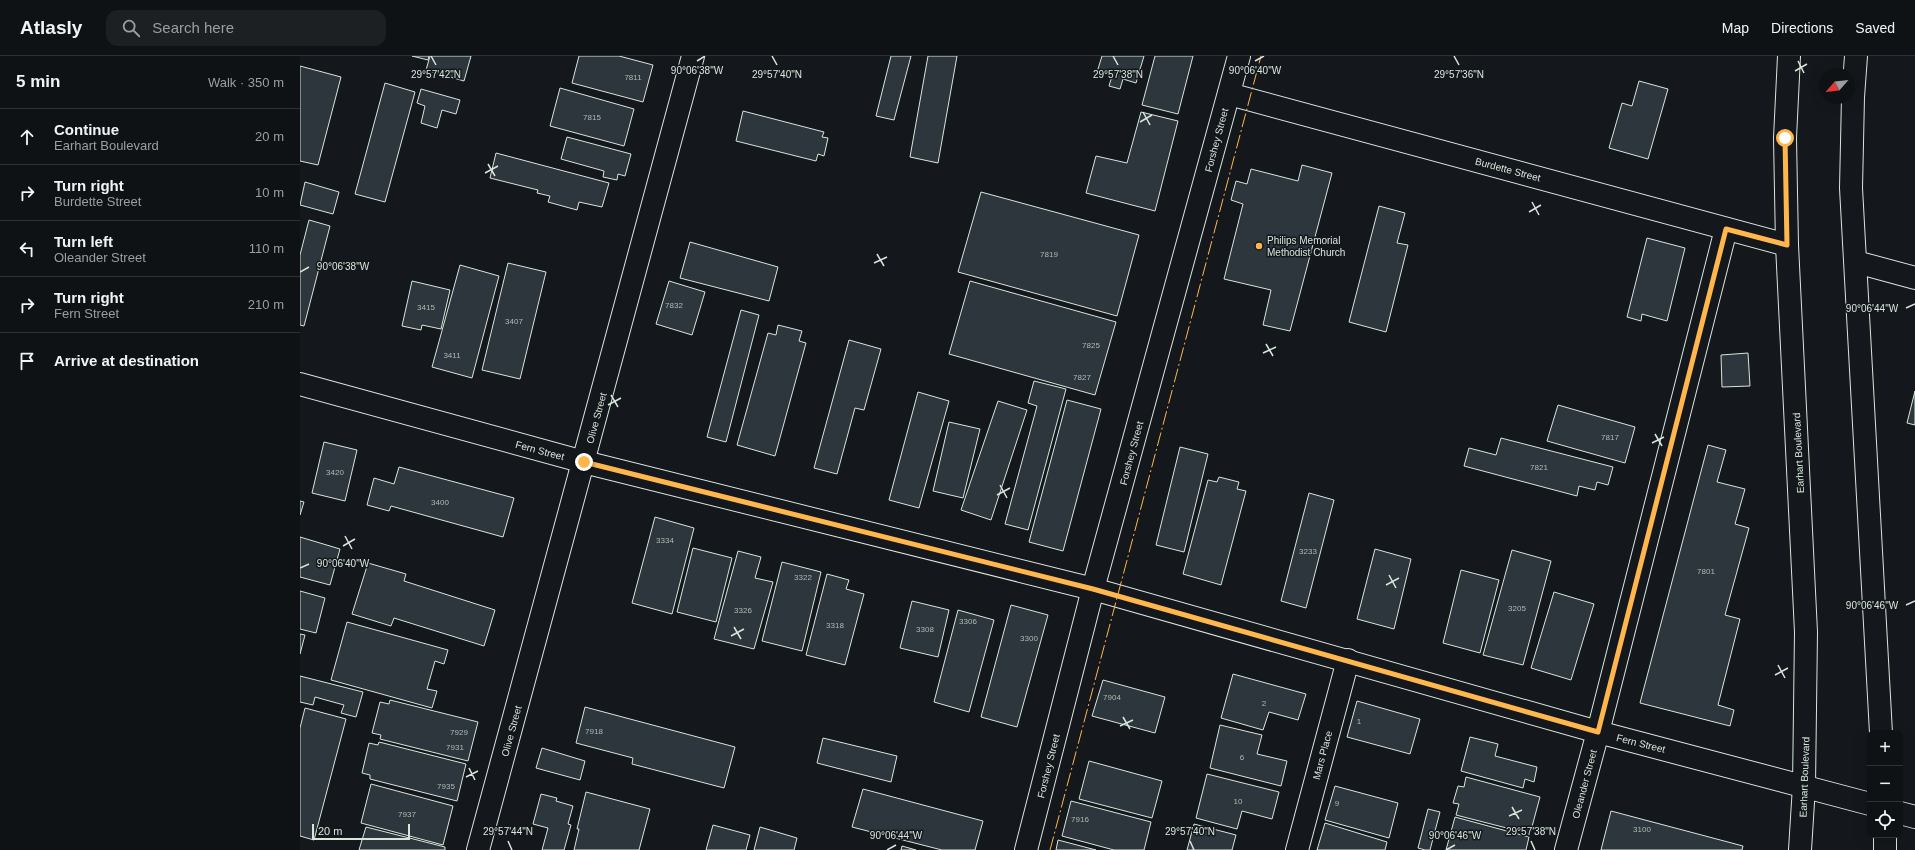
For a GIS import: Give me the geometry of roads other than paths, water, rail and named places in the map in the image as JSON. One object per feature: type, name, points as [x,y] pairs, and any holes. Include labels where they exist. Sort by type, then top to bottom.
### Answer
[{"type":"street","name":"Olive Street","points":[[478,850],[693,56]]},
{"type":"street","name":"Forshey Street","points":[[1026,850],[1093,589],[1239,56]]},
{"type":"street","name":"Earhart Boulevard","points":[[1789,56],[1785,138],[1787,245],[1806,632],[1804,786],[1800,850]]},
{"type":"street","points":[[1856,56],[1853,97],[1851,188],[1881,730]]},
{"type":"street","name":"Burdette Street","points":[[1229,94],[1787,245]]},
{"type":"street","name":"Oleander Street","points":[[1566,850],[1598,732],[1726,229]]},
{"type":"street","points":[[1856,262],[1915,278]]},
{"type":"street","name":"Fern Street","points":[[300,384],[584,462],[1093,589],[1598,732],[1867,803]]},
{"type":"street","name":"Mars Place","points":[[1297,850],[1348,660]]},
{"type":"street","points":[[1903,814],[1915,817]]},
{"type":"street","points":[[1885,838],[1885,850]]},
{"type":"place","name":"Philips Memorial Methodist Church","points":[[1259,246]]}]
